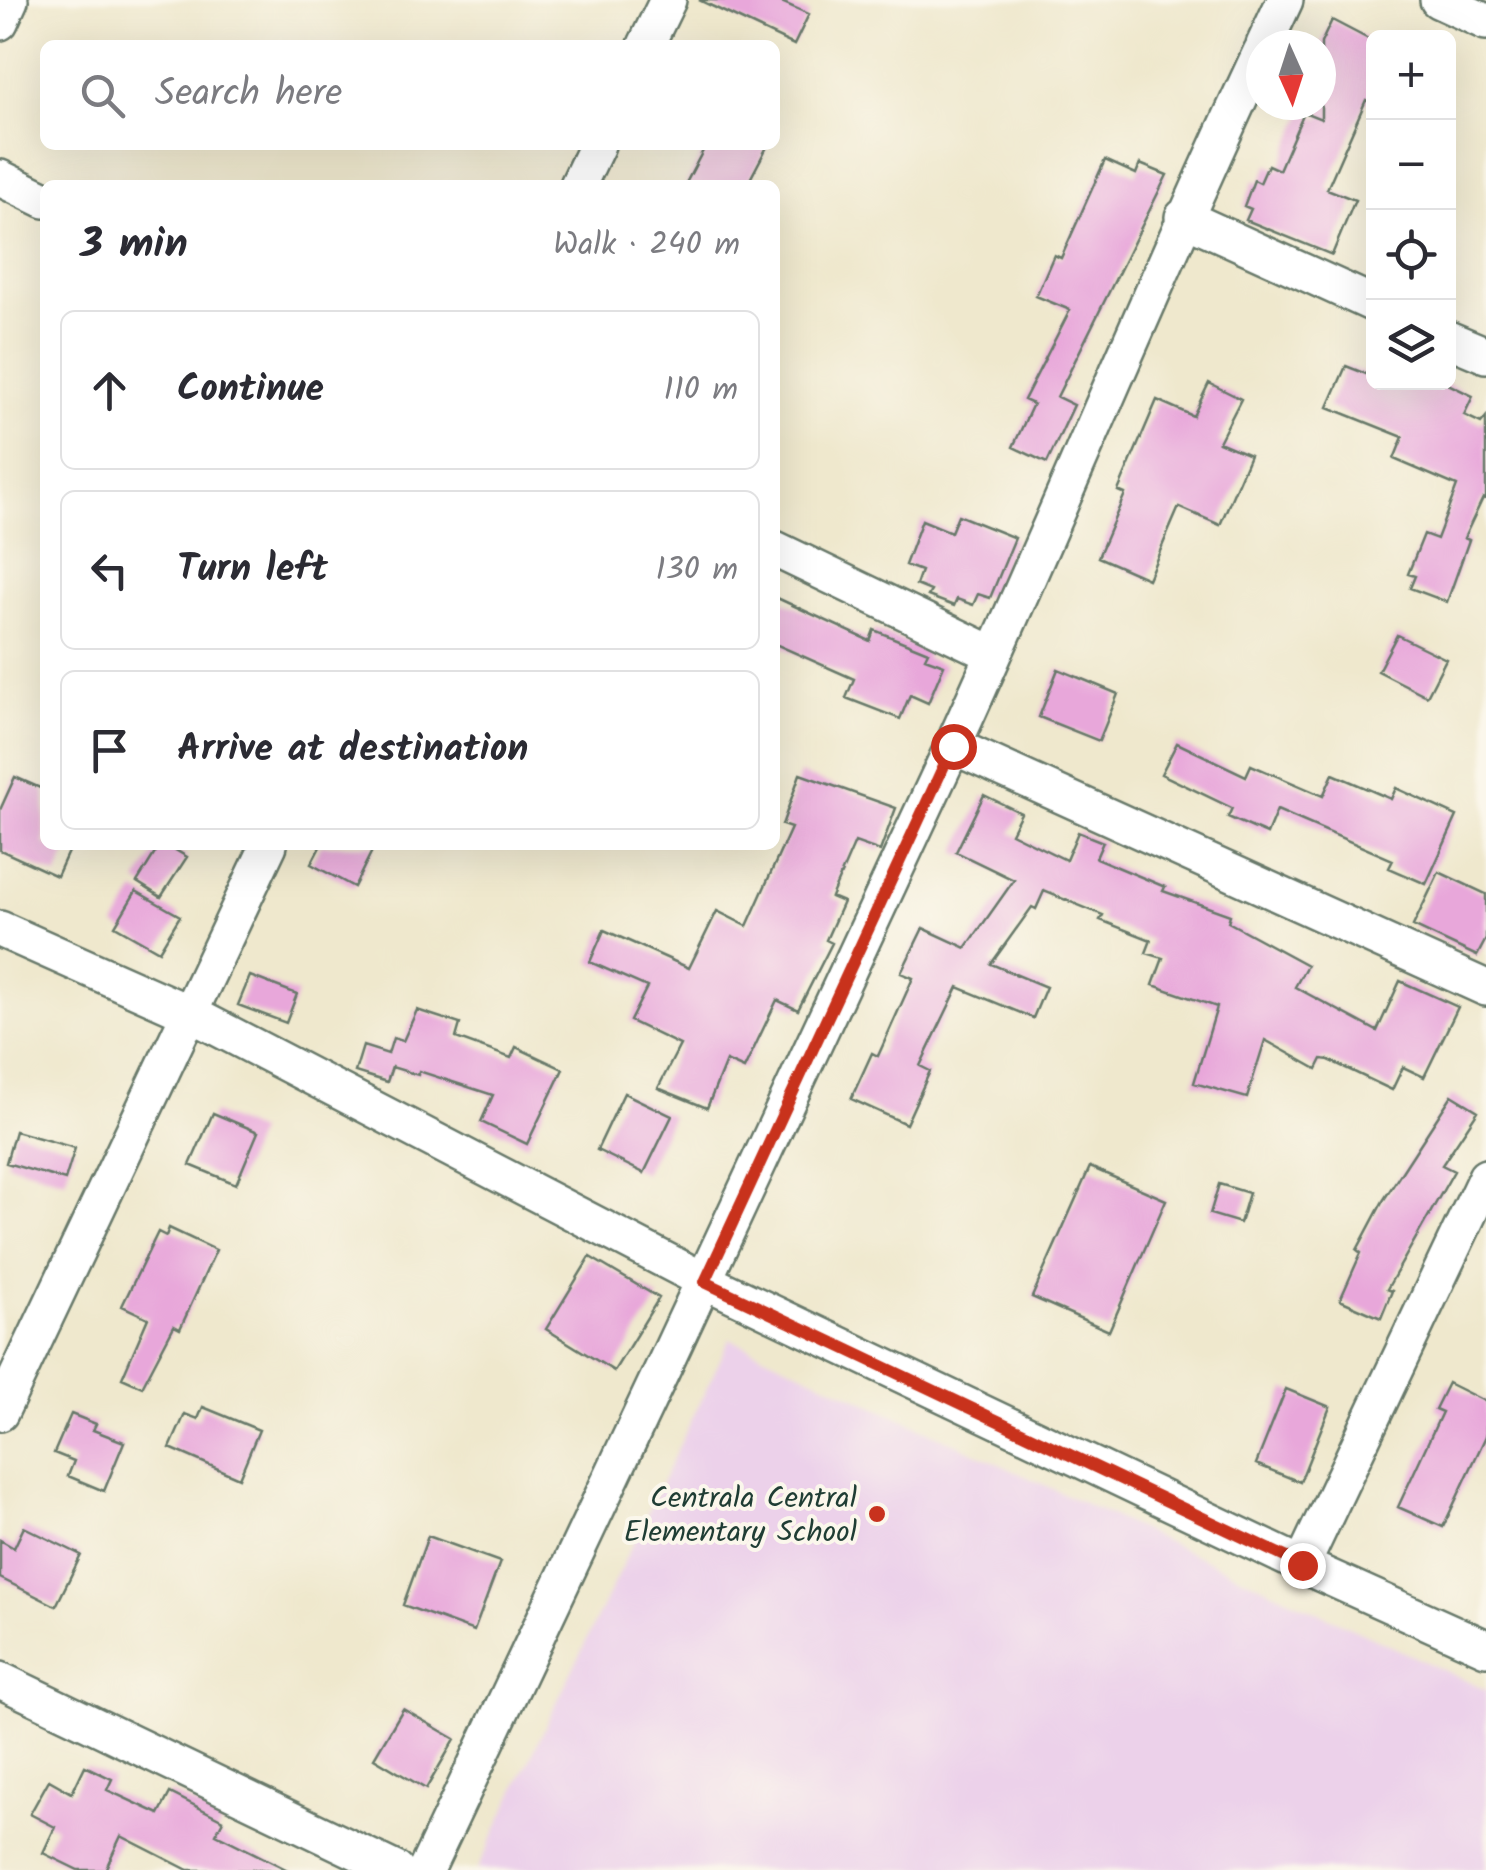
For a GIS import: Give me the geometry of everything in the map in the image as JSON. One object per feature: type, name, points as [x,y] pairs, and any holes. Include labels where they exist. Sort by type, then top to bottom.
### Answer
[{"type":"street","points":[[0,22],[10,0]]},
{"type":"street","points":[[648,40],[668,0]]},
{"type":"street","points":[[1271,30],[1285,0]]},
{"type":"street","points":[[1438,0],[1486,22]]},
{"type":"street","points":[[426,1870],[953,746],[1183,217],[1246,82]]},
{"type":"street","points":[[580,180],[595,150]]},
{"type":"street","points":[[0,178],[40,198]]},
{"type":"street","points":[[1183,217],[1366,300]]},
{"type":"street","points":[[1456,342],[1486,356]]},
{"type":"street","points":[[780,551],[994,654]]},
{"type":"street","points":[[953,746],[1486,988]]},
{"type":"street","points":[[0,1413],[267,850]]},
{"type":"street","points":[[0,929],[191,1014],[705,1282],[1486,1648]]},
{"type":"street","points":[[1302,1565],[1486,1177]]},
{"type":"street","points":[[0,1680],[396,1870]]},
{"type":"shaded area","name":"Centrala Central Elementary School","points":[[730,1339],[1486,1690],[1486,1870],[477,1870]]},
{"type":"building","points":[[699,0],[777,0],[809,14],[794,45]]},
{"type":"building","points":[[1332,20],[1366,38],[1366,100],[1327,189],[1355,200],[1332,255],[1246,220],[1251,209],[1244,206],[1254,180],[1260,183],[1268,165],[1279,170],[1301,120],[1336,120],[1336,30],[1327,30]]},
{"type":"building","points":[[703,150],[765,150],[750,180],[688,180]]},
{"type":"building","points":[[1105,160],[1136,174],[1140,164],[1167,175],[1057,397],[1074,405],[1047,463],[1013,447],[1033,404],[1024,400],[1070,310],[1036,296],[1054,255],[1061,258]]},
{"type":"building","points":[[1346,366],[1366,374],[1366,390],[1456,388],[1473,396],[1464,415],[1481,423],[1486,417],[1486,499],[1483,498],[1464,538],[1469,540],[1447,602],[1410,588],[1415,576],[1408,574],[1424,534],[1437,539],[1457,486],[1394,459],[1403,437],[1328,407]]},
{"type":"building","points":[[1209,383],[1241,399],[1219,442],[1250,455],[1220,525],[1179,507],[1148,579],[1098,557],[1125,494],[1118,491],[1157,400],[1193,416]]},
{"type":"building","points":[[958,515],[1015,538],[990,598],[978,594],[973,605],[957,599],[954,606],[928,596],[931,591],[916,585],[921,571],[905,565],[922,520],[951,532]]},
{"type":"building","points":[[780,599],[870,641],[874,630],[928,652],[925,658],[944,665],[928,703],[910,695],[900,719],[846,698],[854,679],[780,646]]},
{"type":"building","points":[[1397,635],[1446,659],[1427,696],[1378,671]]},
{"type":"building","points":[[1058,669],[1118,694],[1099,741],[1039,717]]},
{"type":"building","points":[[1177,743],[1246,776],[1251,765],[1323,796],[1333,774],[1391,799],[1396,788],[1457,816],[1426,884],[1389,868],[1393,860],[1277,810],[1267,834],[1228,817],[1232,808],[1161,774]]},
{"type":"building","points":[[800,774],[896,808],[880,851],[855,842],[831,897],[843,902],[826,940],[832,943],[798,1010],[777,1000],[744,1069],[726,1061],[707,1108],[658,1088],[680,1045],[630,1021],[647,987],[590,962],[604,930],[689,968],[717,911],[747,926],[791,828],[782,825]]},
{"type":"building","points":[[15,777],[40,788],[40,850],[69,850],[57,876],[0,850],[0,810]]},
{"type":"building","points":[[984,795],[1021,813],[1011,833],[1066,860],[1078,832],[1103,842],[1096,858],[1165,887],[1163,891],[1230,915],[1228,922],[1307,965],[1295,987],[1377,1031],[1400,981],[1458,1007],[1424,1077],[1403,1067],[1392,1090],[1329,1060],[1322,1059],[1317,1069],[1265,1040],[1247,1098],[1194,1083],[1217,1007],[1153,985],[1163,958],[1146,953],[1151,940],[1100,920],[1103,915],[1044,891],[1036,909],[1032,907],[991,964],[1046,987],[1033,1018],[958,987],[920,1066],[930,1071],[906,1124],[851,1099],[872,1053],[878,1056],[913,978],[901,973],[923,928],[966,948],[1014,880],[956,852]]},
{"type":"building","points":[[157,850],[175,850],[187,857],[161,897],[137,882]]},
{"type":"building","points":[[318,850],[372,850],[354,887],[311,864]]},
{"type":"building","points":[[1439,872],[1486,894],[1486,939],[1477,956],[1413,926]]},
{"type":"building","points":[[136,891],[180,916],[159,951],[115,926]]},
{"type":"building","points":[[250,976],[297,994],[286,1023],[238,1005]]},
{"type":"building","points":[[417,1010],[460,1024],[456,1038],[511,1058],[516,1047],[563,1069],[527,1144],[481,1122],[493,1095],[419,1071],[418,1075],[392,1067],[387,1082],[355,1072],[363,1046],[388,1054],[393,1038],[403,1041]]},
{"type":"building","points":[[624,1093],[672,1116],[644,1173],[597,1150]]},
{"type":"building","points":[[1452,1095],[1478,1111],[1442,1165],[1454,1171],[1387,1289],[1392,1291],[1381,1318],[1340,1300],[1361,1253],[1357,1250],[1383,1201]]},
{"type":"building","points":[[213,1113],[258,1132],[236,1184],[190,1165]]},
{"type":"building","points":[[15,1131],[75,1148],[65,1180],[6,1163]]},
{"type":"building","points":[[1090,1167],[1166,1200],[1109,1331],[1032,1297]]},
{"type":"building","points":[[1219,1184],[1249,1193],[1240,1223],[1210,1214]]},
{"type":"building","points":[[169,1228],[216,1250],[180,1329],[174,1326],[142,1387],[122,1378],[148,1318],[122,1306],[158,1232],[166,1236]]},
{"type":"building","points":[[590,1257],[659,1298],[614,1371],[546,1329]]},
{"type":"building","points":[[1448,1383],[1486,1402],[1486,1436],[1443,1527],[1398,1507],[1442,1412],[1435,1409]]},
{"type":"building","points":[[1286,1389],[1330,1407],[1300,1482],[1256,1464]]},
{"type":"building","points":[[203,1407],[259,1430],[239,1478],[170,1448],[185,1414],[198,1419]]},
{"type":"building","points":[[71,1414],[96,1424],[93,1430],[124,1442],[104,1491],[68,1476],[74,1461],[54,1453]]},
{"type":"building","points":[[24,1527],[81,1555],[56,1606],[0,1578],[0,1540],[14,1548]]},
{"type":"building","points":[[428,1536],[500,1562],[474,1631],[403,1605]]},
{"type":"building","points":[[403,1709],[455,1739],[426,1789],[374,1758]]},
{"type":"building","points":[[85,1766],[112,1779],[107,1790],[159,1814],[170,1793],[223,1820],[216,1834],[288,1870],[188,1870],[121,1836],[105,1870],[78,1870],[43,1853],[55,1827],[30,1814],[49,1780],[72,1793]]},
{"type":"place","name":"Centrala Central Elementary School","points":[[877,1514]]},
{"type":"route","points":[[953,746],[705,1282],[1302,1565]]}]
